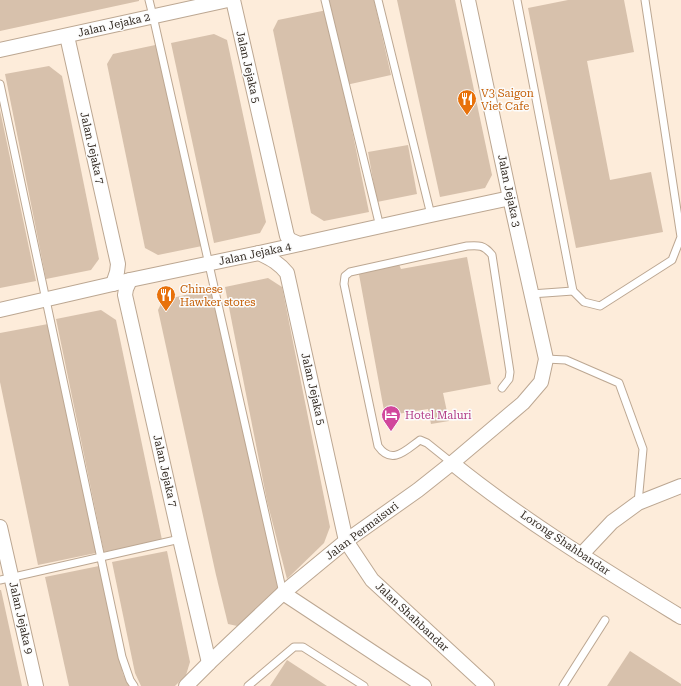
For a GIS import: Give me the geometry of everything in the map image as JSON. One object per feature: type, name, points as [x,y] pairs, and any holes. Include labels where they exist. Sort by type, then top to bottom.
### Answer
[{"type":"street","name":"Jalan Jejaka 2","points":[[0,50],[228,0]]},
{"type":"street","name":"Jalan Jejaka 5","points":[[233,0],[287,236],[290,240],[299,244]]},
{"type":"street","name":"Jalan Jejaka 3","points":[[468,0],[546,359],[541,382]]},
{"type":"street","name":"Jalan Jejaka 7","points":[[67,36],[118,264],[113,284]]},
{"type":"street","name":"Jalan Jejaka 4","points":[[0,310],[130,280],[510,198]]},
{"type":"street","name":"Jalan Jejaka 5","points":[[258,253],[271,258],[281,265],[287,273],[346,541]]},
{"type":"street","name":"Jalan Jejaka 7","points":[[130,280],[126,288],[125,295],[209,663]]},
{"type":"street","name":"Jalan Permaisuri","points":[[186,686],[283,593],[346,541],[418,490],[452,463],[523,403],[541,382]]},
{"type":"street","name":"Lorong Shahbandar","points":[[452,463],[477,483],[581,555],[681,617]]},
{"type":"street","points":[[581,555],[612,522],[638,503],[681,486]]},
{"type":"street","name":"Jalan Jejaka 9","points":[[0,527],[6,579],[36,686]]},
{"type":"street","name":"Jalan Shahbandar","points":[[346,541],[372,580],[487,686]]},
{"type":"street","points":[[283,593],[424,686]]},
{"type":"lane","points":[[148,0],[153,16],[283,593]]},
{"type":"lane","points":[[325,0],[380,227]]},
{"type":"lane","points":[[378,0],[431,215]]},
{"type":"lane","points":[[517,0],[574,291],[584,302],[600,306],[672,260],[681,237],[645,0]]},
{"type":"lane","points":[[0,84],[122,657],[130,680],[134,686]]},
{"type":"lane","points":[[452,463],[427,443],[420,440],[401,454],[392,456],[383,453],[378,446],[344,284],[345,276],[350,272],[467,246],[481,246],[488,250],[492,255],[510,372],[509,379],[502,388]]},
{"type":"lane","points":[[531,294],[574,291]]},
{"type":"lane","points":[[546,359],[566,360],[619,383],[642,449],[638,503]]},
{"type":"lane","points":[[6,579],[180,539]]},
{"type":"lane","points":[[563,686],[605,620]]},
{"type":"lane","points":[[248,686],[294,647],[303,647],[364,686]]},
{"type":"building","points":[[0,0],[139,0],[139,1],[0,31]]},
{"type":"building","points":[[327,0],[374,0],[391,75],[346,85]]},
{"type":"building","points":[[397,0],[455,0],[492,175],[485,188],[440,197]]},
{"type":"building","points":[[568,0],[624,0],[634,52],[587,61],[610,180],[651,172],[663,232],[576,248],[528,8]]},
{"type":"building","points":[[327,10],[369,212],[324,221],[311,213],[273,30],[278,20]]},
{"type":"building","points":[[214,34],[227,40],[266,222],[260,233],[214,243],[171,43]]},
{"type":"building","points":[[160,44],[202,246],[158,255],[145,248],[107,64],[113,54]]},
{"type":"building","points":[[49,66],[62,76],[99,259],[91,270],[46,279],[5,74]]},
{"type":"building","points":[[0,110],[36,281],[0,288]]},
{"type":"building","points":[[408,145],[417,194],[377,202],[368,152]]},
{"type":"building","points":[[467,257],[491,384],[443,393],[449,421],[431,424],[428,409],[385,416],[358,269],[398,262],[401,269]]},
{"type":"building","points":[[268,278],[282,287],[330,527],[324,543],[287,579],[267,501],[225,287]]},
{"type":"building","points":[[212,289],[279,593],[242,627],[228,624],[158,310],[163,300]]},
{"type":"building","points":[[101,310],[116,320],[162,540],[104,552],[56,319]]},
{"type":"building","points":[[48,324],[96,553],[38,565],[0,382],[0,333]]},
{"type":"building","points":[[167,551],[190,662],[186,675],[175,686],[141,686],[135,673],[112,562]]},
{"type":"building","points":[[99,566],[123,674],[129,686],[69,686],[45,577]]},
{"type":"building","points":[[1,590],[22,686],[0,686]]},
{"type":"building","points":[[630,651],[681,684],[681,686],[607,686]]},
{"type":"building","points":[[287,660],[327,686],[270,686]]},
{"type":"place","name":"V3 Saigon Viet Cafe","points":[[467,116]]},
{"type":"place","name":"Chinese Hawker stores","points":[[166,312]]},
{"type":"place","name":"Hotel Maluri","points":[[391,432]]}]
